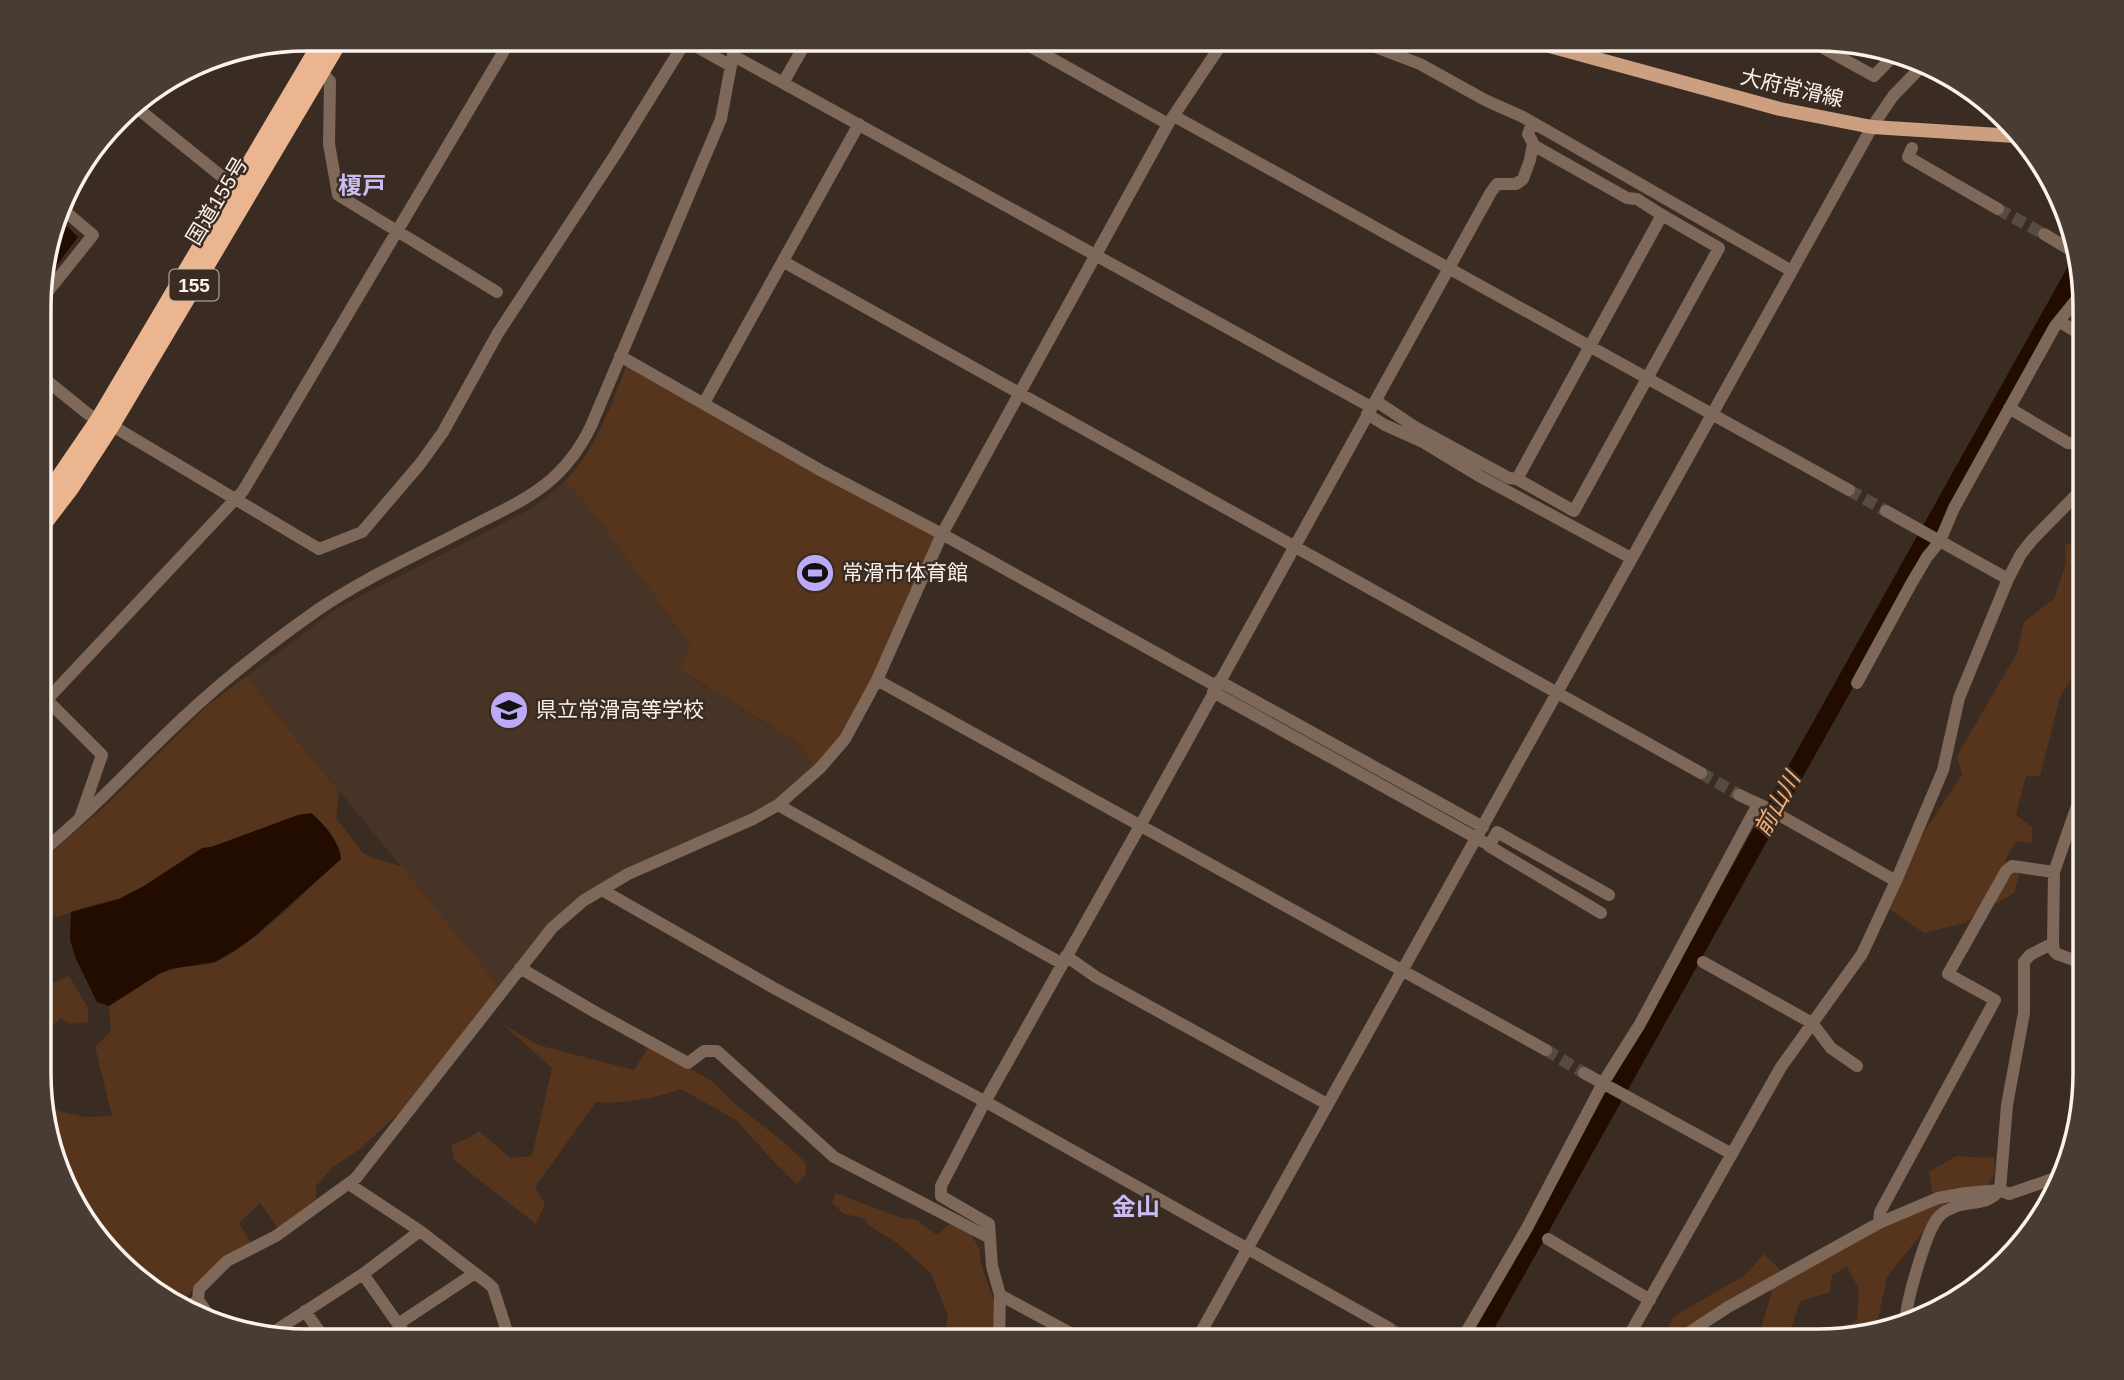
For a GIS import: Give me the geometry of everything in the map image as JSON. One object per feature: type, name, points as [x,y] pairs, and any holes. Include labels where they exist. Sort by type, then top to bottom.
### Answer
[{"type":"highway","name":"国道155号","points":[[51,513],[70,488],[236,188],[316,51]]},
{"type":"highway","name":"国道155号","points":[[51,492],[105,423],[332,51]]},
{"type":"main road","name":"大府常滑線","points":[[1568,51],[1780,109],[1872,127],[2008,136]]},
{"type":"street","points":[[51,692],[236,500],[503,51]]},
{"type":"street","points":[[51,384],[88,414],[318,549],[362,532],[420,464],[443,432],[498,333],[615,155],[678,51]]},
{"type":"street","points":[[711,51],[783,83],[1371,407],[1509,478],[1517,478],[1574,511],[1719,248],[1533,145],[1528,134],[1532,123]]},
{"type":"street","points":[[51,844],[80,820],[219,685],[320,609],[366,580],[520,503],[552,480],[566,465],[584,440],[721,119],[734,51]]},
{"type":"street","points":[[783,83],[801,51]]},
{"type":"street","points":[[1041,51],[1449,268],[1849,490]]},
{"type":"street","points":[[203,1308],[198,1300],[199,1289],[227,1261],[276,1236],[356,1178],[551,928],[583,901],[628,874],[753,819],[778,805],[820,768],[845,739],[877,680],[942,534],[1171,120],[1216,51]]},
{"type":"street","points":[[1387,51],[1420,64],[1532,123],[1790,270]]},
{"type":"street","points":[[1581,55],[1583,51]]},
{"type":"street","points":[[1830,51],[1874,76],[1889,61]]},
{"type":"street","points":[[320,71],[330,81],[329,144],[337,193],[355,207],[497,292]]},
{"type":"street","points":[[1203,1329],[1790,270],[1872,127],[1893,96],[1918,71]]},
{"type":"street","points":[[141,111],[236,188]]},
{"type":"street","points":[[704,403],[859,124]]},
{"type":"street","points":[[999,1329],[1000,1295],[995,1283],[988,1222],[939,1193],[981,1109],[1063,960],[1449,268],[1497,184],[1516,184],[1523,180],[1533,145]]},
{"type":"street","points":[[1912,148],[1908,157],[1998,209]]},
{"type":"street","points":[[51,287],[93,235],[68,214]]},
{"type":"street","points":[[1517,478],[1662,215]]},
{"type":"street","points":[[2044,234],[2066,247]]},
{"type":"street","points":[[783,262],[1701,773]]},
{"type":"street","points":[[1857,683],[2055,326],[2073,305]]},
{"type":"street","points":[[2060,322],[2073,330]]},
{"type":"street","points":[[620,356],[820,470],[942,534],[1480,833],[1489,845],[1601,913]]},
{"type":"street","points":[[1371,407],[1385,425],[1423,442],[1481,477],[1631,558]]},
{"type":"street","points":[[2009,408],[2068,443],[2073,443]]},
{"type":"street","points":[[1633,1329],[1781,1067],[1862,954],[1943,770],[1959,698],[2008,579],[2032,540],[2073,498]]},
{"type":"street","points":[[1886,511],[2008,579]]},
{"type":"street","points":[[877,680],[1546,1050]]},
{"type":"street","points":[[51,708],[102,756],[80,820]]},
{"type":"street","points":[[1739,795],[1896,881]]},
{"type":"street","points":[[778,805],[1327,1104]]},
{"type":"street","points":[[1468,1329],[1527,1228],[1761,805]]},
{"type":"street","points":[[2073,817],[2054,872],[2053,943],[2057,954],[2073,960]]},
{"type":"street","points":[[1489,845],[1497,832],[1609,895]]},
{"type":"street","points":[[1879,1223],[1881,1212],[1995,1000],[1948,974],[2006,871],[2012,866],[2054,872]]},
{"type":"street","points":[[602,890],[772,988],[986,1102],[1389,1328]]},
{"type":"street","points":[[1907,1313],[1908,1300],[1937,1218],[1952,1207],[1992,1199],[2000,1190],[2007,1105],[2024,1013],[2024,961],[2037,950],[2053,943]]},
{"type":"street","points":[[1703,962],[1812,1023],[1831,1048],[1857,1066]]},
{"type":"street","points":[[520,968],[688,1063],[704,1051],[717,1051],[834,1157],[990,1238]]},
{"type":"street","points":[[1584,1073],[1732,1154]]},
{"type":"street","points":[[1694,1329],[1728,1307],[1879,1223],[1938,1198],[2000,1190],[2009,1194],[2050,1180]]},
{"type":"street","points":[[349,1184],[420,1231],[493,1288],[506,1329]]},
{"type":"street","points":[[280,1328],[363,1273],[420,1231]]},
{"type":"street","points":[[1548,1240],[1650,1300]]},
{"type":"street","points":[[363,1273],[401,1329]]},
{"type":"street","points":[[398,1325],[475,1273]]},
{"type":"street","points":[[1000,1295],[1064,1329]]},
{"type":"street","points":[[194,1303],[198,1300]]},
{"type":"street","points":[[305,1311],[317,1329]]},
{"type":"shaded area","points":[[64,224],[78,237],[54,269]]},
{"type":"shaded area","points":[[627,365],[936,536],[854,717],[840,740],[815,767],[798,743],[679,669],[691,646],[589,507],[565,481],[594,441]]},
{"type":"shaded area","name":"県立常滑高等学校","points":[[565,481],[589,507],[691,646],[680,670],[798,743],[815,767],[774,801],[580,899],[499,986],[246,677],[336,609],[536,506]]},
{"type":"shaded area","points":[[2073,544],[2073,676],[2060,697],[2040,776],[2026,776],[2016,815],[2032,827],[2032,843],[2016,841],[2005,860],[2019,875],[2014,893],[1964,923],[1924,933],[1890,909],[1921,837],[1962,775],[1957,756],[2017,653],[2024,622],[2054,599],[2066,563],[2065,545]]},
{"type":"shaded area","points":[[246,677],[339,791],[336,818],[363,853],[401,866],[499,986],[402,1110],[361,1148],[332,1168],[316,1186],[316,1199],[278,1228],[260,1203],[239,1223],[251,1243],[224,1256],[185,1298],[138,1266],[114,1242],[94,1216],[77,1187],[64,1156],[52,1102],[58,1111],[86,1117],[112,1116],[95,1047],[111,1031],[109,1006],[160,973],[174,968],[210,964],[231,954],[264,930],[341,859],[202,848],[119,899],[57,917],[51,917],[51,852],[101,810],[208,705]]},
{"type":"shaded area","points":[[311,813],[330,834],[341,859],[255,936],[215,962],[171,969],[109,1006],[97,1002],[70,940],[71,912],[119,899],[202,848]]},
{"type":"shaded area","points":[[69,976],[88,1008],[88,1022],[70,1024],[61,1018],[51,1026],[51,983]]},
{"type":"shaded area","points":[[504,1025],[538,1045],[634,1070],[650,1045],[713,1082],[736,1105],[806,1163],[806,1174],[797,1184],[736,1120],[681,1089],[639,1100],[596,1102],[535,1187],[545,1203],[536,1224],[454,1160],[451,1145],[479,1131],[511,1158],[532,1156],[552,1068]]},
{"type":"shaded area","points":[[1956,1156],[1994,1158],[1995,1173],[1986,1187],[1942,1208],[1887,1277],[1877,1322],[1849,1327],[1848,1324],[1857,1320],[1859,1289],[1847,1267],[1832,1275],[1830,1292],[1800,1301],[1791,1329],[1761,1329],[1772,1292],[1763,1284],[1682,1329],[1668,1329],[1673,1317],[1745,1275],[1764,1254],[1788,1277],[1865,1233],[1940,1199],[1932,1191],[1929,1172]]},
{"type":"shaded area","points":[[835,1193],[902,1218],[917,1220],[937,1235],[951,1223],[971,1234],[979,1248],[982,1268],[997,1308],[997,1329],[945,1329],[948,1316],[931,1273],[863,1218],[844,1214],[832,1203]]},
{"type":"waterway","name":"前山川","points":[[1484,1329],[2072,278]]},
{"type":"tunnel","points":[[1998,209],[2044,234]]},
{"type":"tunnel","points":[[1849,490],[1886,511]]},
{"type":"tunnel","points":[[1701,773],[1739,795]]},
{"type":"tunnel","points":[[1546,1050],[1584,1073]]},
{"type":"place","name":"常滑市体育館","points":[[815,573]]},
{"type":"place","name":"県立常滑高等学校","points":[[509,710]]},
{"type":"district","name":"榎戸","points":[[362,186]]},
{"type":"district","name":"金山","points":[[1136,1207]]}]
